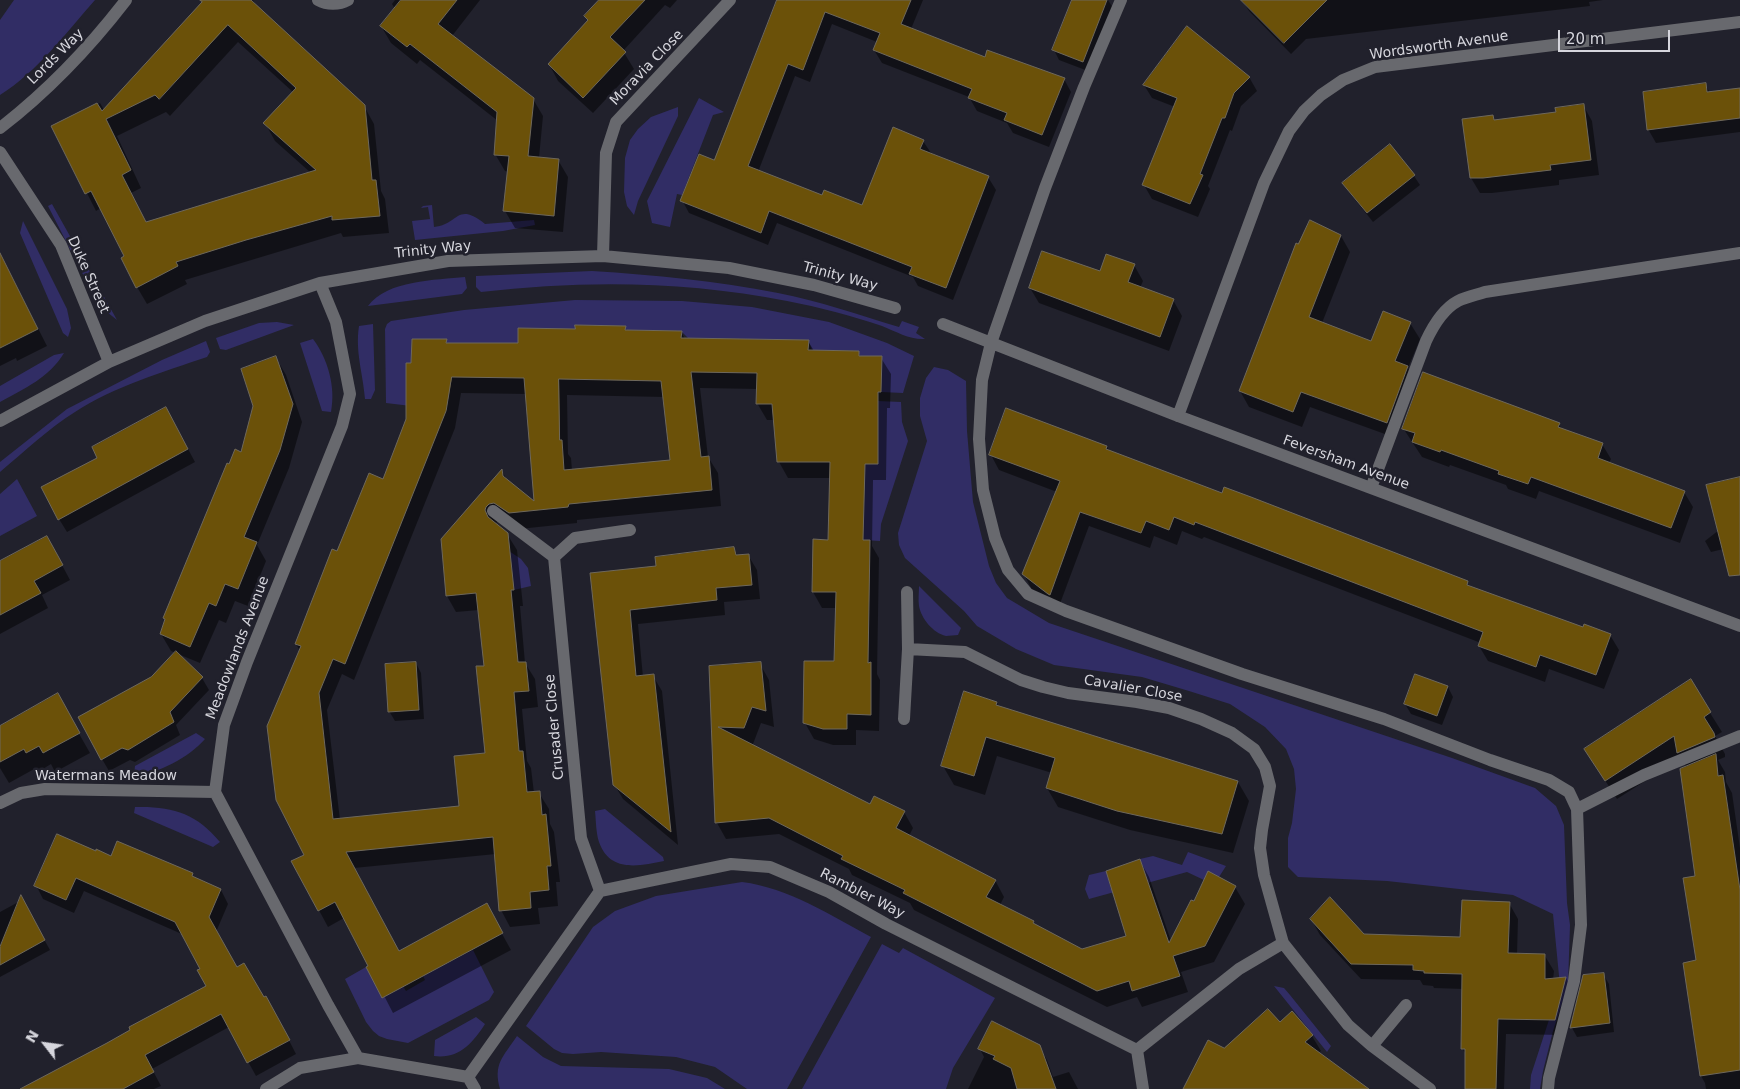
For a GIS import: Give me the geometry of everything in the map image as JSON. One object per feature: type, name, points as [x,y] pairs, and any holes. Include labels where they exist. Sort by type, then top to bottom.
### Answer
[{"type":"street","name":"Lords Way","points":[[0,128],[29,106],[95,39],[126,0]]},
{"type":"street","points":[[318,0],[341,4],[348,0]]},
{"type":"street","name":"Moravia Close","points":[[603,256],[606,153],[616,122],[730,0]]},
{"type":"street","points":[[1121,0],[1084,87],[1045,188],[991,343],[982,380],[978,439],[983,490],[995,538],[1008,570],[1028,594],[1066,611],[1242,674],[1384,719],[1548,780],[1569,792],[1577,808],[1580,925],[1574,981],[1549,1078],[1548,1089]]},
{"type":"street","name":"Wordsworth Avenue","points":[[1178,416],[1264,183],[1289,131],[1304,111],[1321,95],[1343,80],[1375,67],[1740,22]]},
{"type":"street","name":"Duke Street","points":[[0,152],[61,245],[109,362]]},
{"type":"street","points":[[1371,488],[1426,341],[1434,324],[1444,312],[1458,301],[1485,292],[1740,253]]},
{"type":"street","name":"Trinity Way","points":[[0,421],[109,362],[204,321],[320,283],[448,261],[603,256],[729,268],[814,285],[895,308]]},
{"type":"street","name":"Meadowlands Avenue","points":[[215,792],[224,725],[247,662],[342,426],[350,394],[336,322],[320,283]]},
{"type":"street","name":"Feversham Avenue","points":[[943,324],[1178,416],[1740,626]]},
{"type":"street","points":[[492,511],[554,557],[575,538],[630,530]]},
{"type":"street","name":"Crusader Close","points":[[554,557],[581,838],[600,890]]},
{"type":"street","points":[[904,719],[908,649],[907,592]]},
{"type":"street","name":"Cavalier Close","points":[[908,649],[965,652],[1021,680],[1043,688],[1169,708],[1201,719],[1232,733],[1254,749],[1265,767],[1270,786],[1260,848],[1264,875],[1283,943],[1348,1025],[1372,1046],[1430,1089]]},
{"type":"street","points":[[1577,808],[1644,776],[1740,736]]},
{"type":"street","name":"Watermans Meadow","points":[[0,803],[21,793],[45,789],[215,792]]},
{"type":"street","points":[[215,792],[323,997],[358,1058]]},
{"type":"street","name":"Rambler Way","points":[[600,890],[731,864],[770,867],[829,892],[886,924],[1137,1050]]},
{"type":"street","points":[[468,1077],[600,890]]},
{"type":"street","points":[[1143,1089],[1137,1050],[1239,969],[1283,943]]},
{"type":"street","points":[[1372,1046],[1406,1005]]},
{"type":"street","points":[[266,1089],[300,1068],[358,1058],[468,1077],[476,1089]]},
{"type":"shaded area","points":[[14,0],[95,0],[39,64],[14,86],[0,95],[0,20]]},
{"type":"shaded area","points":[[699,98],[724,112],[713,115],[682,195],[677,194],[670,227],[652,223],[647,201]]},
{"type":"shaded area","points":[[678,107],[678,116],[638,201],[634,215],[627,206],[624,192],[625,158],[630,140],[638,129],[651,117]]},
{"type":"shaded area","points":[[52,204],[117,320],[95,298],[48,206]]},
{"type":"shaded area","points":[[432,205],[434,227],[463,214],[476,217],[485,224],[534,220],[535,225],[503,231],[415,240],[412,221],[430,219],[428,207],[421,208]]},
{"type":"shaded area","points":[[23,221],[67,309],[71,328],[68,337],[63,333],[20,233]]},
{"type":"shaded area","points":[[592,271],[685,279],[793,296],[899,327],[902,321],[919,327],[916,333],[925,339],[909,337],[871,322],[811,306],[711,289],[635,284],[596,284],[481,292],[476,287],[476,276]]},
{"type":"shaded area","points":[[465,277],[467,288],[462,294],[368,306],[376,297],[399,286]]},
{"type":"shaded area","points":[[575,300],[682,301],[752,307],[829,322],[887,343],[914,356],[903,393],[881,392],[882,356],[859,356],[859,351],[836,350],[814,355],[808,340],[688,338],[681,331],[625,330],[625,326],[575,325],[575,329],[518,329],[518,343],[446,343],[446,339],[412,339],[411,363],[406,363],[411,406],[386,403],[385,329],[391,321],[464,310]]},
{"type":"shaded area","points":[[277,322],[294,325],[226,350],[220,349],[216,338],[259,323]]},
{"type":"shaded area","points":[[373,324],[375,390],[371,399],[365,399],[359,354],[359,326]]},
{"type":"shaded area","points":[[313,339],[323,355],[330,374],[331,412],[322,411],[300,343]]},
{"type":"shaded area","points":[[206,341],[210,352],[207,357],[140,380],[90,403],[55,426],[0,472],[0,462],[67,409],[162,360]]},
{"type":"shaded area","points":[[64,353],[44,376],[0,402],[0,386],[54,355]]},
{"type":"shaded area","points":[[934,367],[948,370],[966,381],[967,431],[973,502],[989,566],[996,583],[1007,598],[1049,623],[1452,758],[1535,788],[1556,806],[1564,825],[1567,903],[1570,925],[1568,985],[1553,1031],[1540,1089],[1530,1089],[1531,1075],[1560,986],[1553,914],[1513,895],[1387,881],[1298,877],[1288,867],[1288,838],[1292,823],[1296,789],[1294,769],[1286,749],[1265,727],[1230,704],[1189,691],[1142,677],[1054,665],[1016,649],[977,626],[964,611],[905,558],[899,545],[898,533],[927,441],[920,416],[920,398],[926,378]]},
{"type":"shaded area","points":[[878,401],[901,402],[902,422],[908,441],[881,524],[880,541],[863,540],[864,464],[878,464]]},
{"type":"shaded area","points":[[17,479],[37,516],[0,536],[0,494]]},
{"type":"shaded area","points":[[479,531],[521,559],[528,568],[531,586],[514,590],[464,560],[443,563],[459,542]]},
{"type":"shaded area","points":[[919,586],[961,628],[958,635],[946,636],[937,632],[928,624],[920,611]]},
{"type":"shaded area","points":[[196,733],[205,739],[182,758],[153,772],[134,776],[135,766]]},
{"type":"shaded area","points":[[135,807],[161,808],[182,813],[202,824],[220,842],[213,847],[134,813]]},
{"type":"shaded area","points":[[605,809],[663,857],[664,861],[626,865],[610,859],[599,842],[596,827],[595,811]]},
{"type":"shaded area","points":[[1188,852],[1226,866],[1219,877],[1208,872],[1204,880],[1187,872],[1089,899],[1085,889],[1089,875],[1106,871],[1111,889],[1146,878],[1140,859],[1153,856],[1182,865]]},
{"type":"shaded area","points":[[742,882],[759,885],[793,896],[871,937],[787,1089],[747,1089],[715,1067],[676,1057],[601,1052],[562,1053],[554,1049],[526,1026],[593,927],[615,911],[656,896]]},
{"type":"shaded area","points":[[882,944],[899,953],[903,948],[995,998],[953,1068],[946,1089],[802,1089]]},
{"type":"shaded area","points":[[473,950],[494,992],[489,1000],[408,1043],[387,1039],[373,1031],[366,1022],[345,979],[366,967],[382,997],[403,986],[406,991],[425,980],[423,976]]},
{"type":"shaded area","points":[[1274,986],[1284,988],[1331,1046],[1327,1052]]},
{"type":"shaded area","points":[[476,1017],[485,1024],[470,1044],[451,1055],[434,1056],[435,1040]]},
{"type":"shaded area","points":[[517,1036],[543,1057],[561,1066],[669,1069],[707,1078],[725,1089],[500,1089],[498,1080],[499,1067],[504,1055]]},
{"type":"building","points":[[200,0],[251,0],[365,105],[372,180],[376,180],[380,216],[332,220],[332,216],[246,240],[176,262],[178,266],[136,288],[121,258],[124,256],[91,191],[85,194],[51,126],[97,103],[102,111],[202,2]],"holes":[[[228,25],[296,88],[263,123],[316,170],[146,222],[122,175],[131,170],[106,119],[155,95],[159,99]]]},
{"type":"building","points":[[401,0],[457,0],[438,24],[534,98],[528,156],[559,159],[554,216],[503,211],[509,156],[494,155],[497,112],[410,44],[407,47],[380,26]]},
{"type":"building","points":[[599,0],[645,0],[610,37],[626,52],[583,98],[548,64],[588,20],[584,16]]},
{"type":"building","points":[[777,0],[911,0],[901,24],[985,57],[987,50],[1065,78],[1042,135],[1004,120],[1007,113],[968,98],[972,89],[873,50],[880,33],[825,12],[803,70],[788,64],[748,166],[822,195],[824,190],[862,205],[893,127],[924,140],[920,149],[989,176],[946,288],[909,274],[912,267],[769,211],[761,233],[680,201],[699,154],[714,160]]},
{"type":"building","points":[[1072,0],[1107,0],[1083,62],[1052,50]]},
{"type":"building","points":[[1241,0],[1327,0],[1284,43]]},
{"type":"building","points":[[1187,26],[1250,77],[1234,93],[1225,118],[1222,118],[1200,174],[1203,175],[1190,204],[1142,185],[1177,98],[1143,85]]},
{"type":"building","points":[[1706,83],[1707,92],[1740,88],[1740,118],[1647,130],[1643,92]]},
{"type":"building","points":[[1584,104],[1591,160],[1550,165],[1551,170],[1470,178],[1462,119],[1493,115],[1494,120],[1556,112],[1555,108]]},
{"type":"building","points":[[1390,144],[1415,175],[1367,213],[1342,183]]},
{"type":"building","points":[[1310,220],[1341,235],[1309,317],[1371,341],[1383,311],[1411,322],[1395,361],[1408,366],[1387,423],[1301,392],[1293,412],[1239,391],[1296,243],[1298,244]]},
{"type":"building","points":[[1042,251],[1100,271],[1106,254],[1135,264],[1128,282],[1174,299],[1160,337],[1029,288]]},
{"type":"building","points":[[0,253],[38,329],[0,348]]},
{"type":"building","points":[[575,325],[626,326],[625,330],[682,331],[681,338],[809,340],[808,350],[859,351],[859,356],[882,356],[881,392],[878,392],[878,464],[865,464],[863,540],[870,540],[868,663],[871,662],[871,715],[847,714],[847,729],[823,729],[803,723],[804,661],[834,661],[836,592],[812,592],[813,539],[828,540],[830,462],[777,462],[772,404],[756,404],[757,373],[691,372],[701,457],[709,456],[712,490],[569,504],[568,507],[509,513],[494,503],[486,507],[485,510],[488,517],[508,533],[514,590],[511,590],[518,662],[526,662],[529,691],[514,692],[519,751],[523,751],[527,792],[540,791],[542,815],[546,814],[551,866],[547,866],[549,890],[530,892],[531,908],[499,911],[493,837],[346,852],[399,951],[487,903],[503,933],[382,998],[335,902],[318,911],[291,861],[304,855],[276,800],[267,726],[301,646],[295,644],[332,549],[337,551],[369,473],[383,479],[406,419],[406,363],[411,363],[412,339],[447,339],[446,343],[518,343],[518,328],[575,329]],"holes":[[[452,377],[524,378],[534,501],[503,476],[502,469],[441,539],[446,596],[476,593],[484,666],[476,666],[485,753],[454,756],[459,806],[333,819],[319,693],[333,659],[345,664],[446,411]],[[559,379],[661,381],[670,460],[564,470],[562,440],[560,440]]]},
{"type":"building","points":[[276,356],[293,404],[280,450],[244,537],[257,542],[238,589],[225,584],[216,606],[209,603],[190,647],[160,634],[165,619],[163,618],[227,463],[229,464],[235,449],[241,452],[253,406],[241,369]]},
{"type":"building","points":[[1423,372],[1560,423],[1558,427],[1603,443],[1598,458],[1685,491],[1671,528],[1531,477],[1528,484],[1498,474],[1499,471],[1441,450],[1440,452],[1412,442],[1415,433],[1402,429]]},
{"type":"building","points":[[166,407],[188,449],[58,520],[41,487],[97,458],[92,447]]},
{"type":"building","points":[[1006,408],[1107,446],[1106,449],[1222,493],[1224,487],[1251,497],[1468,581],[1467,585],[1583,627],[1584,624],[1611,634],[1596,675],[1540,655],[1536,667],[1478,646],[1483,632],[1195,522],[1194,525],[1174,517],[1169,530],[1146,521],[1141,533],[1080,512],[1050,595],[1022,574],[1060,481],[989,455]]},
{"type":"building","points":[[1740,477],[1740,575],[1729,576],[1706,485]]},
{"type":"building","points":[[47,536],[63,565],[34,581],[41,593],[0,615],[0,561]]},
{"type":"building","points":[[734,547],[736,555],[749,554],[752,585],[716,588],[717,600],[630,610],[636,676],[654,674],[671,832],[613,785],[590,573],[656,566],[655,557]]},
{"type":"building","points":[[176,651],[203,677],[170,712],[174,722],[128,750],[122,748],[101,760],[78,717],[151,677]]},
{"type":"building","points":[[416,662],[419,710],[388,712],[385,664]]},
{"type":"building","points":[[761,662],[766,711],[752,707],[744,728],[718,727],[870,804],[874,796],[905,811],[896,828],[996,880],[986,897],[1034,921],[1033,923],[1082,949],[1126,936],[1106,871],[1140,859],[1169,943],[1191,900],[1194,901],[1208,871],[1236,886],[1205,946],[1173,956],[1180,976],[1132,991],[1129,981],[1097,991],[903,893],[905,890],[841,859],[843,856],[769,818],[715,823],[709,666]]},
{"type":"building","points":[[1415,674],[1448,686],[1437,716],[1404,704]]},
{"type":"building","points":[[1691,679],[1711,712],[1704,717],[1715,737],[1677,753],[1674,736],[1605,781],[1584,749]]},
{"type":"building","points":[[964,691],[997,702],[996,705],[1238,781],[1222,834],[1117,811],[1046,788],[1055,758],[986,737],[974,776],[941,766]]},
{"type":"building","points":[[58,693],[80,733],[43,753],[39,746],[26,753],[24,749],[0,762],[0,726]]},
{"type":"building","points":[[1716,754],[1718,776],[1723,775],[1740,890],[1740,1070],[1700,1076],[1683,963],[1696,960],[1683,878],[1695,876],[1680,769]]},
{"type":"building","points":[[57,834],[111,856],[117,841],[193,873],[192,876],[221,889],[209,917],[237,967],[244,963],[264,997],[266,996],[290,1040],[247,1063],[221,1014],[145,1055],[154,1072],[123,1089],[20,1089],[107,1043],[130,1030],[129,1027],[206,986],[197,970],[200,969],[175,922],[76,878],[66,900],[34,886]]},
{"type":"building","points":[[21,895],[45,940],[0,965],[0,947]]},
{"type":"building","points":[[1330,897],[1364,934],[1460,937],[1462,900],[1510,902],[1508,953],[1545,954],[1545,979],[1566,977],[1555,1020],[1498,1019],[1496,1089],[1465,1089],[1465,1049],[1461,1049],[1462,974],[1424,973],[1424,971],[1413,970],[1413,965],[1351,964],[1310,919]]},
{"type":"building","points":[[1604,973],[1610,1023],[1570,1028],[1583,975]]},
{"type":"building","points":[[1268,1009],[1280,1022],[1292,1011],[1313,1035],[1305,1042],[1369,1089],[1183,1089],[1208,1040],[1224,1048]]},
{"type":"building","points":[[992,1021],[1040,1045],[1056,1089],[1017,1089],[1011,1068],[993,1059],[995,1056],[978,1049]]}]
